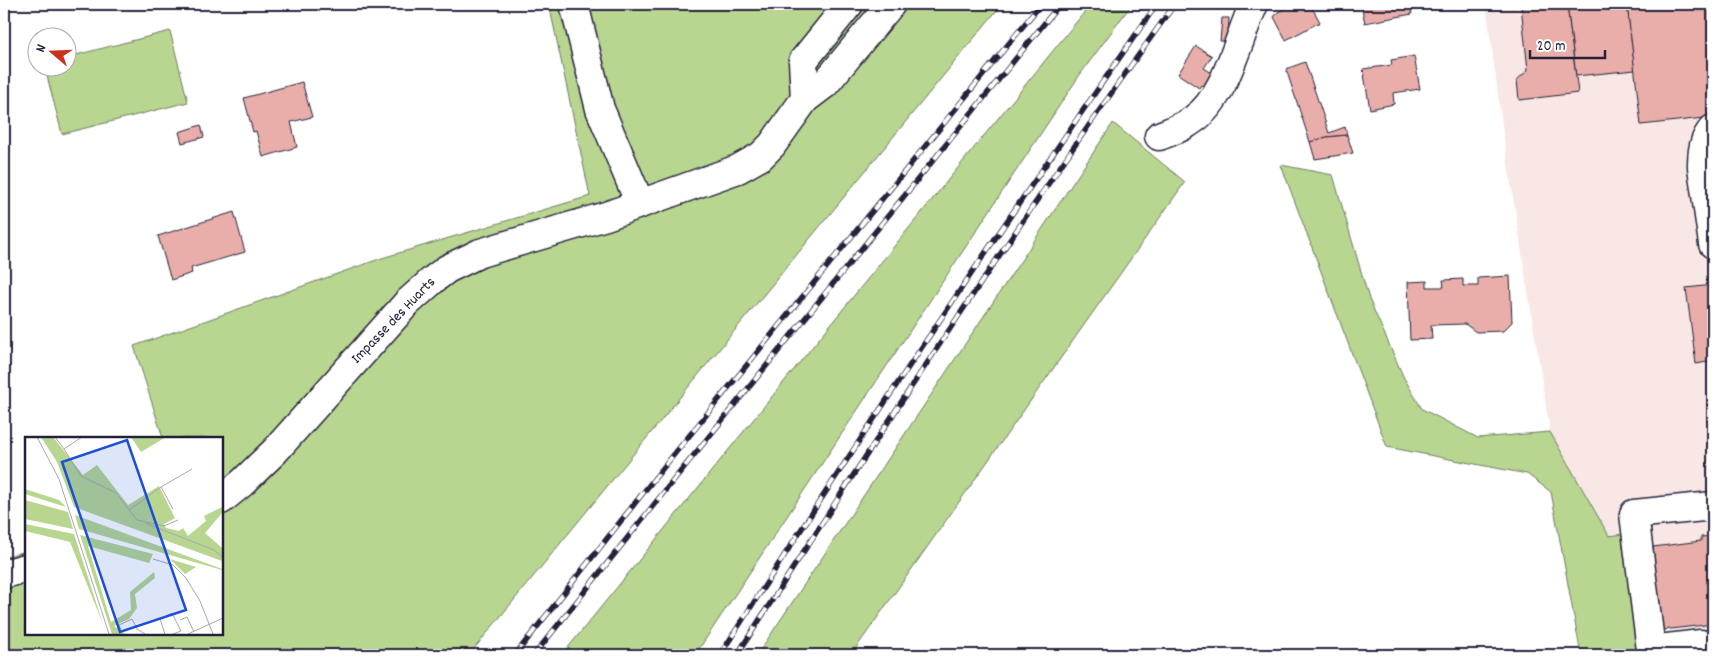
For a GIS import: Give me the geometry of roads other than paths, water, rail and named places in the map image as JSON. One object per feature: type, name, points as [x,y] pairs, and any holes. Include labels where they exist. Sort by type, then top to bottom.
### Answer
[{"type":"street","points":[[574,4],[600,109],[640,204]]},
{"type":"street","points":[[805,99],[803,61],[849,4]]},
{"type":"street","name":"Impasse des Huarts","points":[[222,499],[275,451],[400,310],[447,269],[480,253],[588,222],[749,164],[772,145],[805,99],[825,84],[891,4]]},
{"type":"street","points":[[1160,136],[1196,119],[1210,104],[1224,79],[1254,4]]},
{"type":"street","points":[[1713,130],[1706,138],[1702,154],[1702,167],[1713,244]]},
{"type":"street","points":[[1701,644],[1651,650],[1634,514],[1713,506]]},
{"type":"street","points":[[4,574],[25,568]]},
{"type":"railway","points":[[515,655],[654,479],[1041,4]]},
{"type":"railway","points":[[534,655],[1060,4]]},
{"type":"railway","points":[[720,655],[935,327],[1157,4]]},
{"type":"railway","points":[[737,655],[843,490],[1006,245],[1175,4]]}]
